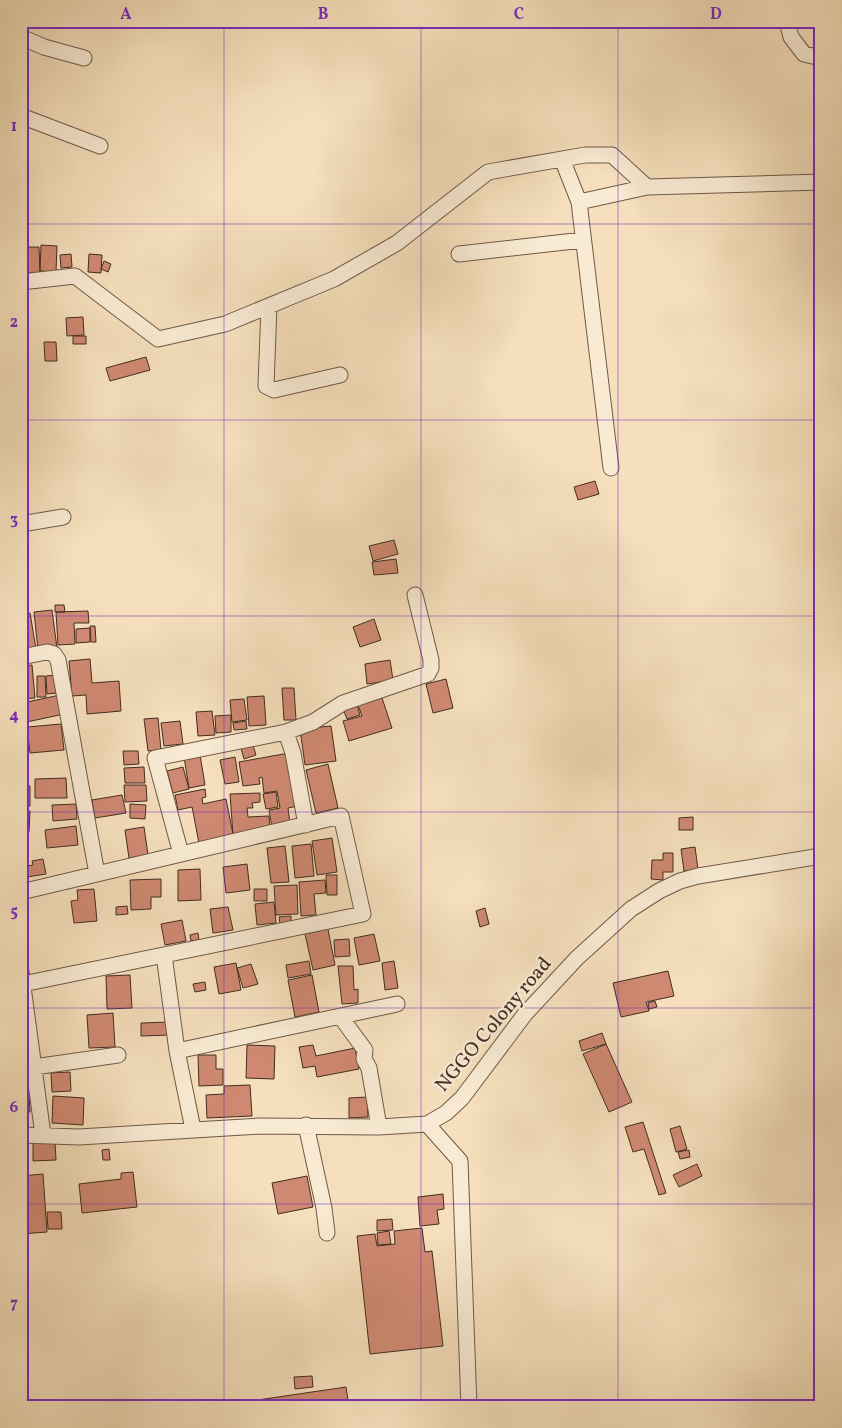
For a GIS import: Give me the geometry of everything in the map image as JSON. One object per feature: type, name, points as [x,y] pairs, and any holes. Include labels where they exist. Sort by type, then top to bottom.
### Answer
[{"type":"street","points":[[787,21],[791,37],[804,54],[821,58]]},
{"type":"street","points":[[21,37],[44,47],[84,58]]},
{"type":"street","points":[[21,116],[100,146]]},
{"type":"street","points":[[21,282],[75,276],[158,339],[225,324],[334,279],[397,243],[488,172],[585,156],[612,156],[647,188]]},
{"type":"street","points":[[562,159],[579,202],[611,468]]},
{"type":"street","points":[[579,202],[647,188],[821,182]]},
{"type":"street","points":[[459,254],[583,240]]},
{"type":"street","points":[[269,306],[266,386],[274,390],[340,375]]},
{"type":"street","points":[[21,524],[62,517]]},
{"type":"street","points":[[181,854],[155,758],[286,732],[313,722],[343,703],[428,674],[432,668],[432,660],[415,595]]},
{"type":"street","points":[[21,657],[47,652],[54,654],[58,660],[97,874]]},
{"type":"street","points":[[286,732],[293,753],[306,825]]},
{"type":"street","points":[[21,892],[341,816],[363,914],[164,955],[22,978],[43,1135]]},
{"type":"street","name":"NGGO Colony road","points":[[21,1135],[79,1137],[193,1129],[306,1125],[379,1127],[427,1124],[446,1113],[462,1098],[524,1014],[577,958],[631,909],[680,881],[698,876],[821,856]]},
{"type":"street","points":[[164,955],[177,1051],[193,1129]]},
{"type":"street","points":[[177,1051],[398,1004]]},
{"type":"street","points":[[340,1016],[365,1050],[364,1059],[369,1068],[379,1127]]},
{"type":"street","points":[[34,1067],[118,1056]]},
{"type":"street","points":[[427,1124],[460,1161],[469,1407]]},
{"type":"street","points":[[306,1125],[324,1208],[326,1233]]},
{"type":"building","points":[[41,245],[57,246],[56,272],[40,271]]},
{"type":"building","points":[[25,247],[39,247],[40,273],[26,273]]},
{"type":"building","points":[[71,254],[72,267],[61,268],[60,255]]},
{"type":"building","points":[[89,254],[102,255],[101,273],[88,272]]},
{"type":"building","points":[[104,261],[111,264],[108,272],[101,269]]},
{"type":"building","points":[[83,317],[84,335],[67,336],[66,318]]},
{"type":"building","points":[[73,336],[86,336],[86,344],[73,344]]},
{"type":"building","points":[[44,342],[56,342],[57,361],[45,361]]},
{"type":"building","points":[[146,357],[150,370],[110,381],[106,368]]},
{"type":"building","points":[[595,481],[599,494],[578,500],[574,487]]},
{"type":"building","points":[[394,540],[398,554],[373,561],[369,546]]},
{"type":"building","points":[[396,559],[398,573],[374,575],[372,562]]},
{"type":"building","points":[[55,605],[64,605],[65,612],[55,612]]},
{"type":"building","points":[[52,610],[57,648],[38,650],[34,612]]},
{"type":"building","points":[[88,611],[89,623],[74,623],[75,644],[58,645],[56,612]]},
{"type":"building","points":[[30,613],[36,649],[23,651],[21,614]]},
{"type":"building","points":[[374,619],[381,640],[360,647],[353,627]]},
{"type":"building","points":[[90,626],[95,626],[96,642],[91,642]]},
{"type":"building","points":[[90,628],[90,642],[76,643],[76,629]]},
{"type":"building","points":[[90,659],[92,683],[119,681],[121,711],[87,714],[86,695],[72,696],[69,661]]},
{"type":"building","points":[[390,660],[393,680],[367,684],[365,664]]},
{"type":"building","points":[[32,665],[35,698],[21,699],[21,666]]},
{"type":"building","points":[[57,675],[58,693],[47,694],[46,676]]},
{"type":"building","points":[[37,676],[45,676],[46,697],[37,697]]},
{"type":"building","points":[[446,679],[453,708],[433,713],[426,684]]},
{"type":"building","points":[[282,688],[294,688],[296,720],[284,720]]},
{"type":"building","points":[[60,695],[64,714],[22,723],[21,707],[28,706],[27,702]]},
{"type":"building","points":[[264,696],[266,725],[249,726],[247,697]]},
{"type":"building","points":[[382,698],[392,728],[349,741],[343,721],[362,716],[358,705]]},
{"type":"building","points":[[244,699],[247,720],[232,722],[230,700]]},
{"type":"building","points":[[357,705],[360,715],[347,719],[343,709]]},
{"type":"building","points":[[212,711],[215,735],[198,736],[196,712]]},
{"type":"building","points":[[231,715],[231,732],[216,733],[215,716]]},
{"type":"building","points":[[158,718],[161,750],[148,751],[144,719]]},
{"type":"building","points":[[180,721],[183,744],[164,746],[161,723]]},
{"type":"building","points":[[246,721],[247,729],[234,730],[233,723]]},
{"type":"building","points":[[61,724],[64,750],[30,753],[27,727]]},
{"type":"building","points":[[331,726],[336,761],[305,765],[300,729]]},
{"type":"building","points":[[252,742],[256,755],[244,759],[240,745]]},
{"type":"building","points":[[123,751],[138,751],[139,764],[124,765]]},
{"type":"building","points":[[289,753],[298,806],[288,808],[290,824],[272,827],[269,810],[280,808],[277,791],[264,793],[262,777],[259,778],[260,784],[243,786],[239,762]]},
{"type":"building","points":[[200,755],[205,785],[189,788],[184,757]]},
{"type":"building","points":[[235,757],[239,782],[225,784],[220,760]]},
{"type":"building","points":[[328,764],[338,808],[316,813],[306,770]]},
{"type":"building","points":[[144,767],[145,783],[125,783],[124,768]]},
{"type":"building","points":[[183,767],[189,789],[173,793],[167,771]]},
{"type":"building","points":[[66,778],[67,798],[35,798],[35,779]]},
{"type":"building","points":[[124,785],[146,785],[147,801],[125,802]]},
{"type":"building","points":[[21,786],[30,786],[30,806],[21,807]]},
{"type":"building","points":[[205,789],[206,797],[202,798],[203,804],[226,799],[233,834],[199,843],[192,807],[178,810],[175,795]]},
{"type":"building","points":[[276,792],[278,807],[266,809],[263,794]]},
{"type":"building","points":[[260,793],[260,802],[252,803],[253,808],[247,808],[248,817],[269,816],[270,831],[233,835],[230,794]]},
{"type":"building","points":[[122,795],[126,813],[95,818],[92,800]]},
{"type":"building","points":[[76,804],[77,819],[53,821],[52,805]]},
{"type":"building","points":[[130,804],[146,805],[145,819],[130,818]]},
{"type":"building","points":[[21,810],[30,811],[29,832],[21,831]]},
{"type":"building","points":[[693,817],[693,830],[679,830],[679,818]]},
{"type":"building","points":[[76,826],[78,845],[47,848],[45,830]]},
{"type":"building","points":[[144,827],[148,855],[129,858],[125,830]]},
{"type":"building","points":[[332,838],[337,872],[317,875],[312,841]]},
{"type":"building","points":[[311,844],[314,876],[295,878],[292,846]]},
{"type":"building","points":[[285,846],[289,882],[271,883],[267,848]]},
{"type":"building","points":[[695,847],[698,869],[684,871],[681,849]]},
{"type":"building","points":[[663,853],[673,853],[673,872],[663,872],[663,880],[651,879],[652,860],[663,860]]},
{"type":"building","points":[[43,859],[46,874],[21,878],[21,867],[33,865],[32,861]]},
{"type":"building","points":[[247,864],[250,890],[226,893],[223,867]]},
{"type":"building","points":[[200,869],[201,900],[178,901],[178,870]]},
{"type":"building","points":[[326,875],[337,875],[337,895],[327,895]]},
{"type":"building","points":[[161,879],[161,897],[151,897],[151,909],[131,910],[130,880]]},
{"type":"building","points":[[325,880],[326,893],[314,894],[316,915],[301,916],[299,882]]},
{"type":"building","points":[[297,885],[298,914],[276,915],[274,886]]},
{"type":"building","points":[[94,889],[97,921],[74,923],[71,901],[78,900],[77,890]]},
{"type":"building","points":[[254,889],[267,889],[267,901],[254,901]]},
{"type":"building","points":[[274,902],[276,923],[257,925],[255,904]]},
{"type":"building","points":[[127,906],[128,914],[116,915],[116,907]]},
{"type":"building","points":[[228,907],[233,930],[213,933],[210,909]]},
{"type":"building","points":[[485,908],[489,924],[480,927],[476,911]]},
{"type":"building","points":[[291,916],[291,924],[280,924],[279,917]]},
{"type":"building","points":[[182,920],[186,941],[165,945],[161,924]]},
{"type":"building","points":[[328,929],[335,965],[313,970],[305,934]]},
{"type":"building","points":[[198,933],[199,940],[191,941],[190,935]]},
{"type":"building","points":[[374,934],[380,961],[359,965],[354,938]]},
{"type":"building","points":[[349,939],[350,956],[335,957],[334,940]]},
{"type":"building","points":[[309,961],[311,974],[288,978],[286,965]]},
{"type":"building","points":[[394,961],[398,988],[385,990],[382,963]]},
{"type":"building","points":[[236,963],[241,990],[219,994],[214,967]]},
{"type":"building","points":[[251,964],[258,984],[243,988],[237,968]]},
{"type":"building","points":[[338,966],[353,966],[354,990],[358,989],[358,1003],[342,1004]]},
{"type":"building","points":[[668,971],[674,996],[646,1002],[649,1011],[621,1017],[613,983]]},
{"type":"building","points":[[130,975],[132,1008],[107,1009],[106,976]]},
{"type":"building","points":[[312,975],[319,1012],[295,1017],[288,980]]},
{"type":"building","points":[[205,982],[206,990],[195,992],[193,984]]},
{"type":"building","points":[[655,1001],[657,1007],[649,1009],[648,1003]]},
{"type":"building","points":[[113,1013],[115,1047],[89,1048],[87,1015]]},
{"type":"building","points":[[170,1022],[170,1035],[141,1036],[141,1023]]},
{"type":"building","points":[[602,1033],[606,1044],[582,1051],[579,1041]]},
{"type":"building","points":[[606,1044],[632,1102],[609,1112],[583,1054]]},
{"type":"building","points":[[247,1045],[275,1046],[274,1079],[246,1078]]},
{"type":"building","points":[[313,1045],[316,1056],[355,1048],[359,1069],[317,1077],[315,1066],[303,1068],[299,1047]]},
{"type":"building","points":[[198,1055],[216,1055],[216,1069],[223,1069],[223,1085],[199,1086]]},
{"type":"building","points":[[70,1072],[71,1091],[52,1092],[51,1073]]},
{"type":"building","points":[[21,1081],[27,1081],[28,1089],[21,1089]]},
{"type":"building","points":[[250,1085],[252,1116],[207,1118],[206,1095],[224,1094],[224,1086]]},
{"type":"building","points":[[21,1095],[29,1095],[30,1112],[21,1112]]},
{"type":"building","points":[[53,1096],[84,1098],[83,1125],[52,1123]]},
{"type":"building","points":[[367,1097],[368,1117],[349,1118],[349,1098]]},
{"type":"building","points":[[643,1122],[666,1193],[659,1195],[644,1149],[633,1152],[625,1127]]},
{"type":"building","points":[[680,1126],[687,1149],[676,1152],[670,1129]]},
{"type":"building","points":[[33,1142],[55,1142],[56,1160],[33,1161]]},
{"type":"building","points":[[21,1149],[26,1149],[27,1161],[21,1161]]},
{"type":"building","points":[[109,1149],[110,1160],[103,1160],[102,1150]]},
{"type":"building","points":[[689,1150],[690,1157],[680,1159],[678,1152]]},
{"type":"building","points":[[697,1164],[702,1176],[679,1187],[673,1175]]},
{"type":"building","points":[[133,1172],[137,1207],[82,1213],[79,1184],[121,1179],[121,1173]]},
{"type":"building","points":[[43,1174],[47,1232],[21,1234],[21,1176]]},
{"type":"building","points":[[307,1176],[313,1207],[278,1214],[272,1183]]},
{"type":"building","points":[[443,1194],[444,1209],[437,1210],[439,1224],[420,1226],[418,1197]]},
{"type":"building","points":[[47,1212],[61,1212],[62,1229],[48,1229]]},
{"type":"building","points":[[392,1219],[393,1230],[377,1231],[377,1220]]},
{"type":"building","points":[[422,1228],[425,1252],[432,1251],[443,1346],[370,1354],[357,1236],[375,1234],[377,1246],[395,1244],[394,1231]]},
{"type":"building","points":[[389,1231],[391,1244],[378,1245],[377,1233]]},
{"type":"building","points":[[312,1376],[313,1387],[295,1389],[294,1377]]},
{"type":"building","points":[[346,1387],[349,1407],[245,1407],[244,1402]]},
{"type":"building","points":[[422,1400],[423,1407],[400,1407],[399,1402]]},
{"type":"building","points":[[623,1401],[624,1407],[603,1407],[603,1403]]},
{"type":"building","points":[[643,1404],[643,1407],[626,1407],[625,1405]]}]
